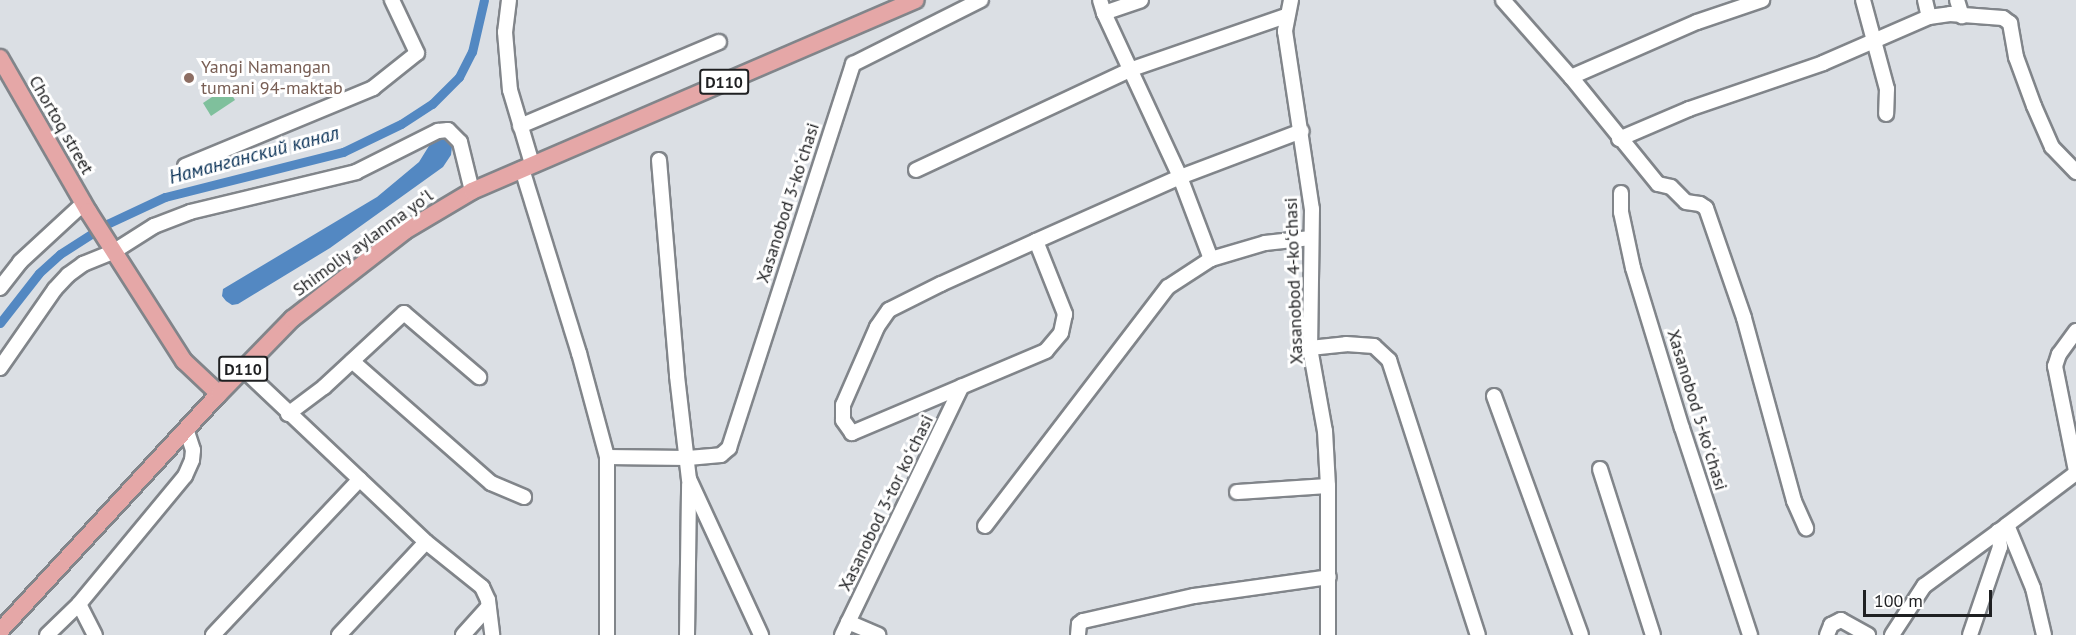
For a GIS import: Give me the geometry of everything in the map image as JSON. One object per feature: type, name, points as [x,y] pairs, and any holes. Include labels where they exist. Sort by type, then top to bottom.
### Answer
[{"type":"main road","name":"Shimoliy aylanma yoʻl","points":[[0,631],[186,429],[292,319],[421,220],[472,191],[527,166],[915,0]]},
{"type":"main road","name":"Chortoq street","points":[[0,58],[86,207],[184,361],[219,394]]},
{"type":"street","points":[[184,166],[373,88],[417,53],[393,0]]},
{"type":"street","points":[[509,0],[505,32],[510,90],[520,126],[527,166],[606,457],[607,635]]},
{"type":"street","name":"Xasanobod 3-koʻchasi","points":[[606,457],[688,458],[721,455],[729,448],[853,64],[981,0]]},
{"type":"street","points":[[1141,0],[1102,7],[1180,177],[1211,259]]},
{"type":"street","name":"Xasanobod 4-koʻchasi","points":[[1291,0],[1292,8],[1286,16],[1288,54],[1302,131],[1312,209],[1310,348],[1325,431],[1328,486],[1328,635]]},
{"type":"street","points":[[1571,77],[1697,22],[1762,0]]},
{"type":"street","points":[[1863,0],[1887,89],[1886,114]]},
{"type":"street","points":[[1925,0],[1929,17]]},
{"type":"street","points":[[1957,0],[1962,16]]},
{"type":"street","points":[[1510,2],[1618,139],[1658,184],[1671,187],[1686,202],[1701,204],[1706,208],[1744,318],[1794,501],[1806,528]]},
{"type":"street","points":[[1618,139],[1689,109],[1823,63],[1929,17],[1950,14],[2002,18],[2010,23],[2016,57],[2052,147],[2076,172]]},
{"type":"street","points":[[916,170],[1132,69],[1286,16]]},
{"type":"street","points":[[520,126],[719,42]]},
{"type":"street","points":[[0,368],[55,289],[68,275],[83,264],[154,226],[190,212],[356,172],[438,131],[448,130],[460,142],[472,191]]},
{"type":"street","points":[[1036,241],[1065,314],[1061,333],[1046,351],[855,433],[849,430],[843,420],[843,405],[877,327],[890,310],[1036,241],[1180,177],[1302,131]]},
{"type":"street","points":[[659,160],[677,376],[688,458],[687,635]]},
{"type":"street","name":"Xasanobod 5-koʻchasi","points":[[1622,193],[1621,212],[1633,268],[1650,315],[1682,428],[1750,635]]},
{"type":"street","points":[[0,288],[20,262],[86,207]]},
{"type":"street","points":[[985,526],[1168,287],[1211,259],[1265,243],[1311,238]]},
{"type":"street","points":[[0,267],[20,262]]},
{"type":"street","points":[[288,414],[352,361],[404,313],[479,377]]},
{"type":"street","points":[[1892,635],[1924,586],[2076,472],[2074,449],[2055,366],[2059,354],[2076,331]]},
{"type":"street","points":[[1310,348],[1346,344],[1374,346],[1389,360],[1478,635]]},
{"type":"street","points":[[352,361],[491,483],[524,497]]},
{"type":"street","points":[[243,369],[426,542],[482,587],[486,593],[492,635]]},
{"type":"street","name":"Xasanobod 3-tor koʻchasi","points":[[845,629],[962,386]]},
{"type":"street","points":[[1494,396],[1581,635]]},
{"type":"street","points":[[47,635],[79,604],[185,476],[192,460],[193,450],[186,429]]},
{"type":"street","points":[[1600,469],[1653,635]]},
{"type":"street","points":[[213,635],[360,479]]},
{"type":"street","points":[[689,479],[761,635]]},
{"type":"street","points":[[1237,492],[1328,486]]},
{"type":"street","points":[[1970,635],[2000,547],[2002,528]]},
{"type":"street","points":[[2002,528],[2033,588],[2044,635]]},
{"type":"street","points":[[339,635],[426,542]]},
{"type":"street","points":[[1077,635],[1079,624],[1083,621],[1194,596],[1329,577]]},
{"type":"street","points":[[79,604],[95,635]]},
{"type":"street","points":[[463,635],[488,607]]},
{"type":"street","points":[[1827,635],[1831,625],[1841,620],[1868,635]]},
{"type":"street","points":[[845,629],[879,635]]},
{"type":"green space","points":[[227,87],[235,100],[211,116],[203,103]]},
{"type":"water","points":[[444,136],[452,147],[451,155],[443,167],[330,248],[238,304],[232,305],[222,296],[223,289],[377,197],[419,162],[432,141]]},
{"type":"waterway","name":"Наманганский канал","points":[[0,323],[39,273],[60,254],[107,224],[165,197],[343,152],[401,124],[432,104],[459,77],[472,52],[484,0]]},
{"type":"place","name":"Yangi Namangan tumani 94-maktab","points":[[189,78]]}]
